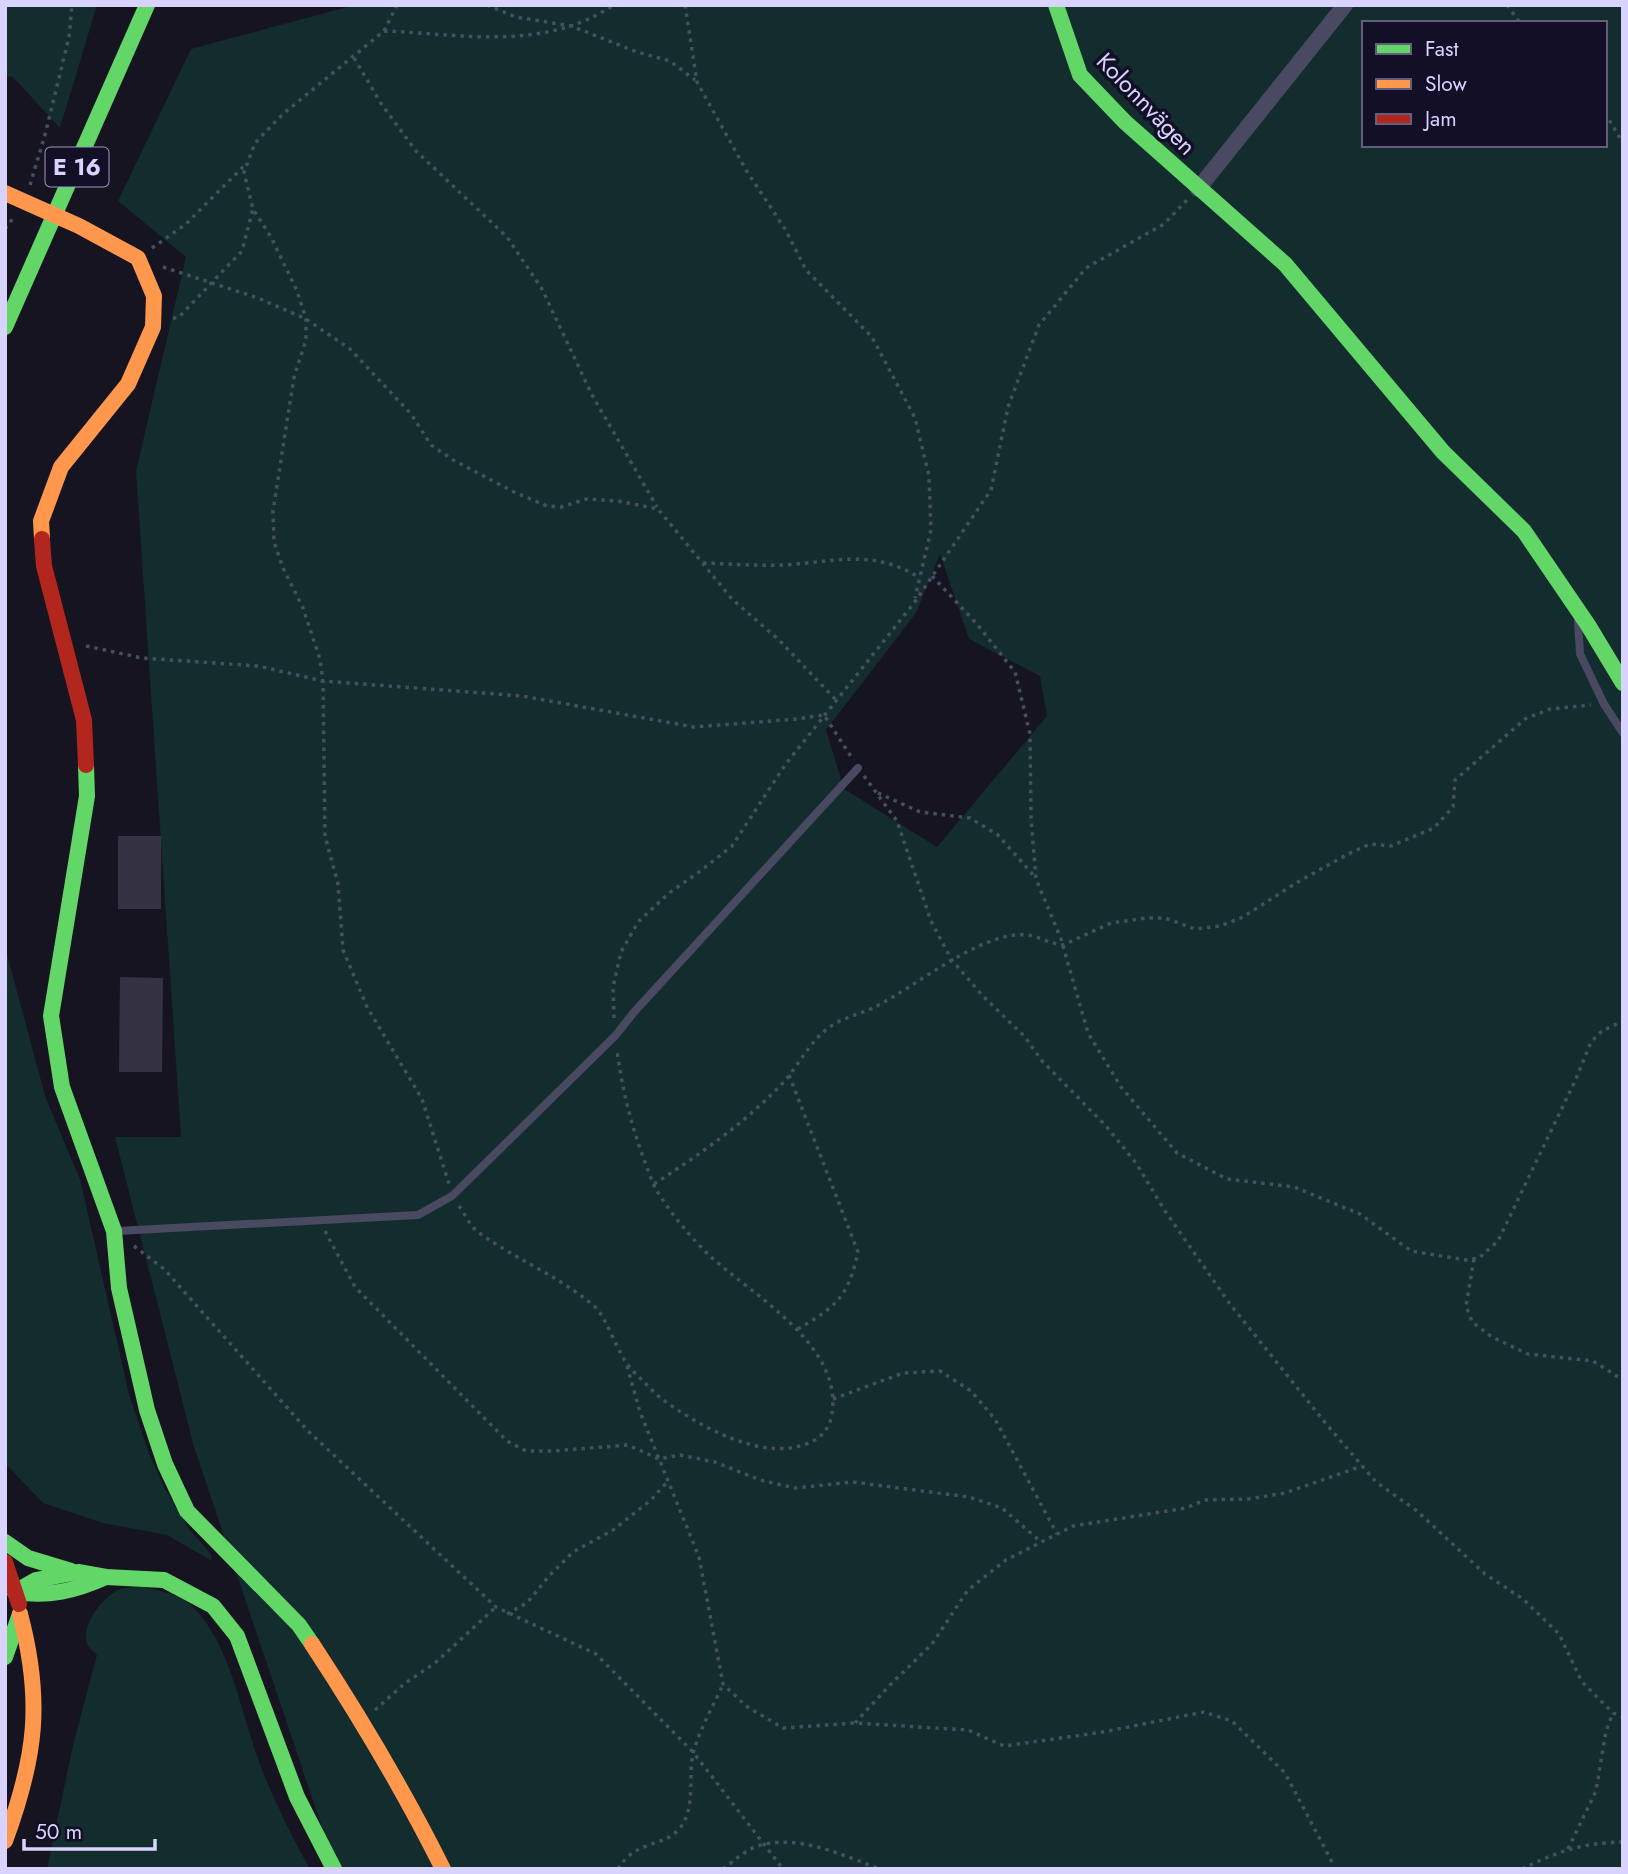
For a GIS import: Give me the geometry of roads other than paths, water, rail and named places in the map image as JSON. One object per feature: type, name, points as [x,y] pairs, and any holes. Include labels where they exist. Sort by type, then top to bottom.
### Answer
[{"type":"main road","name":"E 16","points":[[5,327],[147,5]]},
{"type":"main road","name":"Kolonnvägen","points":[[1056,5],[1080,75],[1125,122],[1285,264],[1443,452],[1524,531],[1623,683]]},
{"type":"main road","points":[[13,200],[79,226],[138,258],[154,296],[153,327],[128,384],[61,467],[41,521],[44,566],[84,720],[87,796],[51,1016],[62,1087],[114,1231],[119,1288],[147,1410],[165,1464],[187,1511],[299,1625],[412,1807],[443,1869]]},
{"type":"main road","points":[[5,1542],[28,1558],[78,1572],[106,1577],[164,1580],[212,1606],[237,1636],[297,1797],[334,1869]]},
{"type":"main road","points":[[5,1562],[31,1649],[37,1697],[33,1748],[23,1797],[5,1840]]},
{"type":"main road","points":[[15,1592],[36,1580],[78,1572]]},
{"type":"main road","points":[[15,1592],[52,1596],[76,1590],[106,1577]]},
{"type":"main road","points":[[5,1657],[20,1614]]},
{"type":"street","points":[[1198,189],[1345,5]]},
{"type":"lane","points":[[1577,609],[1580,654],[1604,704],[1623,733]]},
{"type":"lane","points":[[114,1231],[418,1215],[452,1196],[615,1036],[858,768]]}]
